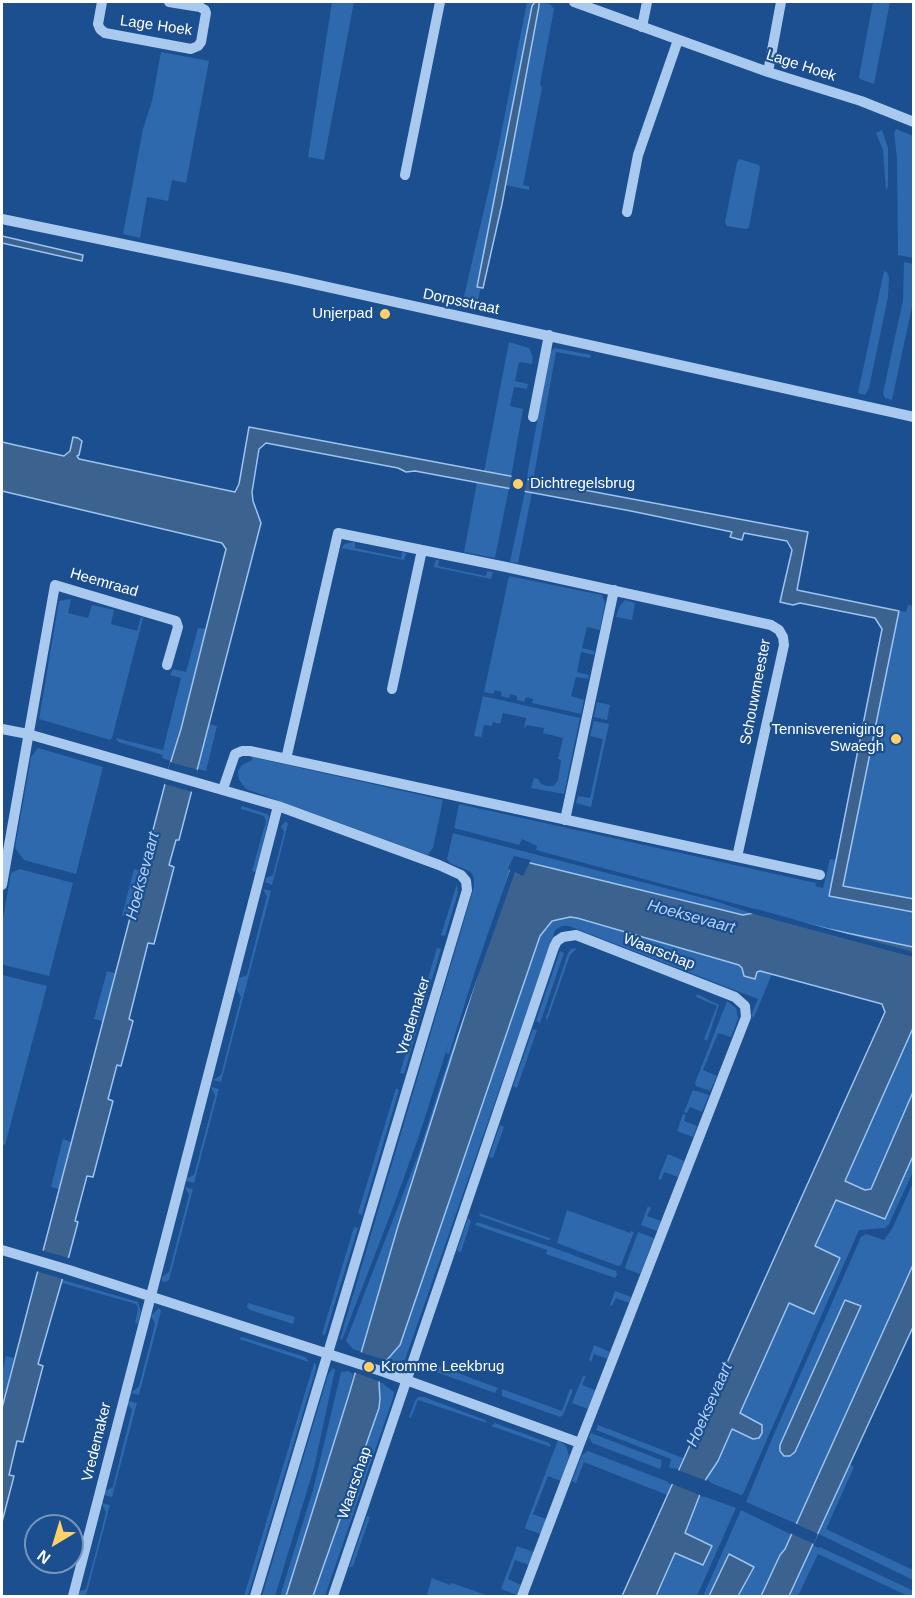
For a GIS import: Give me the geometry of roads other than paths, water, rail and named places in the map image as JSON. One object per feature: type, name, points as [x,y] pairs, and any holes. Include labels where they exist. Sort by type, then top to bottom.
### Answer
[{"type":"street","name":"Lage Hoek","points":[[102,2],[98,24],[100,30],[105,33],[191,48],[198,46],[201,42],[205,10],[200,7],[169,2]]},
{"type":"street","points":[[405,176],[440,2]]},
{"type":"street","name":"Lage Hoek","points":[[574,2],[768,72],[861,101],[914,122]]},
{"type":"street","points":[[642,27],[647,2]]},
{"type":"street","points":[[768,72],[781,2]]},
{"type":"street","points":[[627,212],[638,155],[678,40]]},
{"type":"street","name":"Dorpsstraat","points":[[2,219],[287,278],[914,417]]},
{"type":"street","points":[[533,417],[549,335]]},
{"type":"street","name":"Schouwmeester","points":[[286,759],[338,533],[614,590],[771,626],[779,630],[783,637],[784,645],[737,857]]},
{"type":"street","points":[[392,689],[422,550]]},
{"type":"street","name":"Heemraad","points":[[2,885],[55,585],[176,621],[178,627],[167,665]]},
{"type":"street","points":[[565,820],[614,590]]},
{"type":"street","points":[[2,729],[28,734]]},
{"type":"street","name":"Vredemaker","points":[[28,734],[279,806],[439,865],[460,875],[466,881],[467,890],[255,1596]]},
{"type":"street","points":[[223,789],[236,754],[242,751],[820,875]]},
{"type":"street","name":"Vredemaker","points":[[73,1596],[279,806]]},
{"type":"street","name":"Waarschap","points":[[333,1596],[554,947],[563,937],[576,935],[735,997],[745,1006],[746,1017],[522,1596]]},
{"type":"street","points":[[2,1250],[384,1371],[580,1443]]},
{"type":"water","points":[[535,2],[539,2],[539,6],[502,204],[483,288],[477,287],[532,6]]},
{"type":"water","points":[[2,236],[83,255],[82,261],[2,243]]},
{"type":"water","name":"Hoeksevaart","points":[[249,427],[808,532],[797,590],[899,611],[843,886],[914,899],[913,912],[829,896],[882,629],[875,618],[800,603],[793,605],[780,602],[792,550],[787,541],[744,533],[742,540],[730,537],[732,532],[631,511],[415,471],[406,472],[398,468],[266,443],[259,449],[252,492],[261,523],[179,840],[176,840],[169,865],[174,867],[154,944],[148,943],[129,1019],[133,1021],[121,1066],[117,1065],[108,1099],[113,1101],[93,1177],[87,1176],[75,1221],[78,1222],[38,1364],[43,1366],[23,1442],[17,1441],[9,1475],[14,1476],[2,1522],[2,1408],[181,729],[226,549],[222,543],[2,491],[2,442],[64,456],[70,451],[73,437],[78,438],[82,441],[77,456],[79,459],[235,492],[239,484]]},
{"type":"water","name":"Hoeksevaart","points":[[514,859],[743,915],[759,912],[913,947],[913,1028],[845,1181],[865,1190],[871,1189],[913,1092],[913,1156],[885,1219],[836,1200],[815,1246],[840,1258],[814,1314],[789,1303],[740,1413],[762,1425],[762,1433],[759,1438],[753,1439],[732,1429],[718,1461],[706,1479],[685,1533],[712,1546],[703,1565],[675,1553],[656,1596],[622,1596],[885,1012],[882,1004],[760,971],[757,972],[755,979],[744,976],[739,965],[577,918],[570,917],[552,921],[540,936],[400,1345],[386,1361],[379,1383],[379,1408],[313,1596],[286,1596],[350,1391],[398,1226]]},
{"type":"water","points":[[913,1265],[913,1327],[789,1596],[761,1596],[785,1549]]},
{"type":"water","points":[[845,1300],[861,1306],[795,1452],[790,1456],[784,1456],[780,1451],[780,1445]]},
{"type":"water","points":[[729,1554],[754,1567],[738,1596],[709,1596]]},
{"type":"place","name":"Unjerpad","points":[[385,314]]},
{"type":"place","name":"Dichtregelsbrug","points":[[518,484]]},
{"type":"place","name":"Tennisvereniging Swaegh","points":[[896,739]]},
{"type":"place","name":"Kromme Leekbrug","points":[[369,1367]]}]
